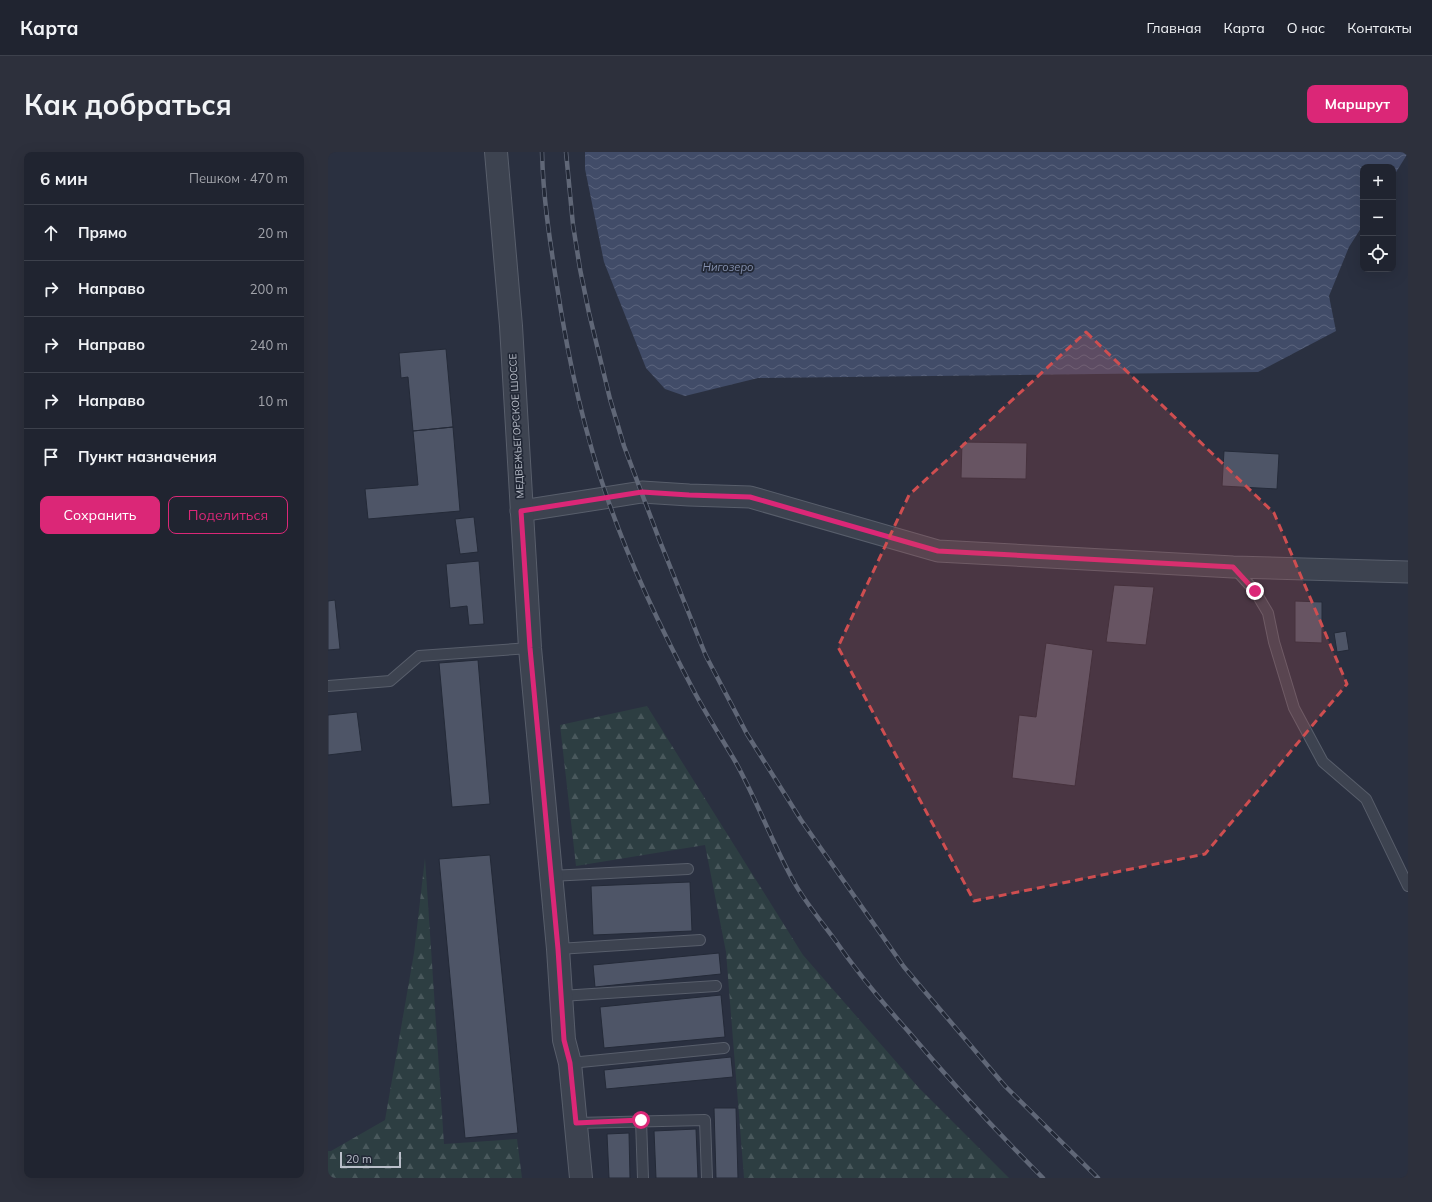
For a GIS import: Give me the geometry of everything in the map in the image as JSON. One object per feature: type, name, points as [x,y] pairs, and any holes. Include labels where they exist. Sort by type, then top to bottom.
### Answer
[{"type":"street","name":"МЕДВЕЖЬЕГОРСКОЕ ШОССЕ","points":[[496,152],[511,326],[530,648],[550,876],[558,949],[564,1040],[570,1063],[581,1178]]},
{"type":"street","points":[[521,511],[642,492],[750,497],[938,551],[1233,567],[1408,572]]},
{"type":"lane","points":[[1233,567],[1255,591],[1268,613],[1274,642],[1294,708],[1323,762],[1366,799],[1408,886]]},
{"type":"lane","points":[[328,686],[390,681],[420,656],[530,648]]},
{"type":"lane","points":[[550,876],[688,869]]},
{"type":"lane","points":[[558,949],[700,940]]},
{"type":"lane","points":[[561,996],[716,986]]},
{"type":"lane","points":[[570,1063],[724,1048]]},
{"type":"lane","points":[[576,1123],[641,1120],[705,1120],[707,1178]]},
{"type":"lane","points":[[641,1120],[643,1178]]},
{"type":"highlighted area","points":[[1086,332],[1274,513],[1347,684],[1205,854],[974,901],[838,647],[909,495]]},
{"type":"green space","points":[[647,706],[803,955],[919,1088],[1009,1178],[744,1178],[726,952],[705,845],[576,866],[560,725]]},
{"type":"green space","points":[[425,858],[444,1144],[517,1139],[522,1178],[328,1178],[328,1151],[331,1151],[385,1120],[414,953]]},
{"type":"water","name":"Нигозеро","points":[[585,152],[1408,152],[1396,172],[1396,164],[1360,164],[1360,230],[1349,247],[1329,296],[1336,331],[1258,372],[758,378],[685,396],[665,389],[646,368],[604,262],[585,169]]},
{"type":"building","points":[[446,349],[453,427],[413,431],[408,377],[401,378],[399,353]]},
{"type":"building","points":[[453,427],[460,511],[368,519],[365,489],[418,485],[413,431]]},
{"type":"building","points":[[962,442],[1027,443],[1026,479],[961,478]]},
{"type":"building","points":[[1224,451],[1279,454],[1277,489],[1222,486]]},
{"type":"building","points":[[474,517],[478,552],[460,554],[455,519]]},
{"type":"building","points":[[479,561],[484,624],[469,625],[467,606],[450,608],[446,564]]},
{"type":"building","points":[[1114,585],[1154,587],[1146,645],[1106,642]]},
{"type":"building","points":[[335,600],[340,649],[328,650],[328,601]]},
{"type":"building","points":[[1295,601],[1322,602],[1322,643],[1295,642]]},
{"type":"building","points":[[1346,631],[1349,650],[1337,652],[1334,633]]},
{"type":"building","points":[[1046,643],[1093,650],[1075,786],[1012,778],[1019,715],[1036,717]]},
{"type":"building","points":[[478,660],[490,804],[452,807],[439,663]]},
{"type":"building","points":[[357,712],[362,751],[328,755],[328,715]]},
{"type":"building","points":[[490,855],[518,1133],[465,1138],[439,859]]},
{"type":"building","points":[[690,882],[692,931],[593,935],[591,886]]},
{"type":"building","points":[[719,953],[721,974],[595,987],[593,965]]},
{"type":"building","points":[[721,995],[725,1037],[604,1048],[600,1007]]},
{"type":"building","points":[[731,1057],[733,1077],[606,1089],[604,1070]]},
{"type":"building","points":[[714,1108],[736,1108],[738,1178],[716,1178]]},
{"type":"building","points":[[696,1129],[698,1178],[656,1178],[654,1131]]},
{"type":"building","points":[[629,1133],[630,1178],[609,1178],[607,1134]]},
{"type":"railway","points":[[542,152],[545,203],[549,236],[566,340],[577,393],[598,471],[616,522],[636,573],[671,647],[696,695],[743,776],[786,867],[808,904],[861,975],[889,1009],[974,1106],[1043,1178]]},
{"type":"railway","points":[[566,152],[573,225],[580,269],[610,399],[624,446],[659,539],[706,656],[747,734],[801,820],[904,967],[1005,1086],[1098,1178]]},
{"type":"route","points":[[641,1120],[576,1123],[570,1063],[564,1040],[558,949],[550,876],[530,648],[521,511],[642,492],[750,497],[938,551],[1233,567],[1255,591]]}]
